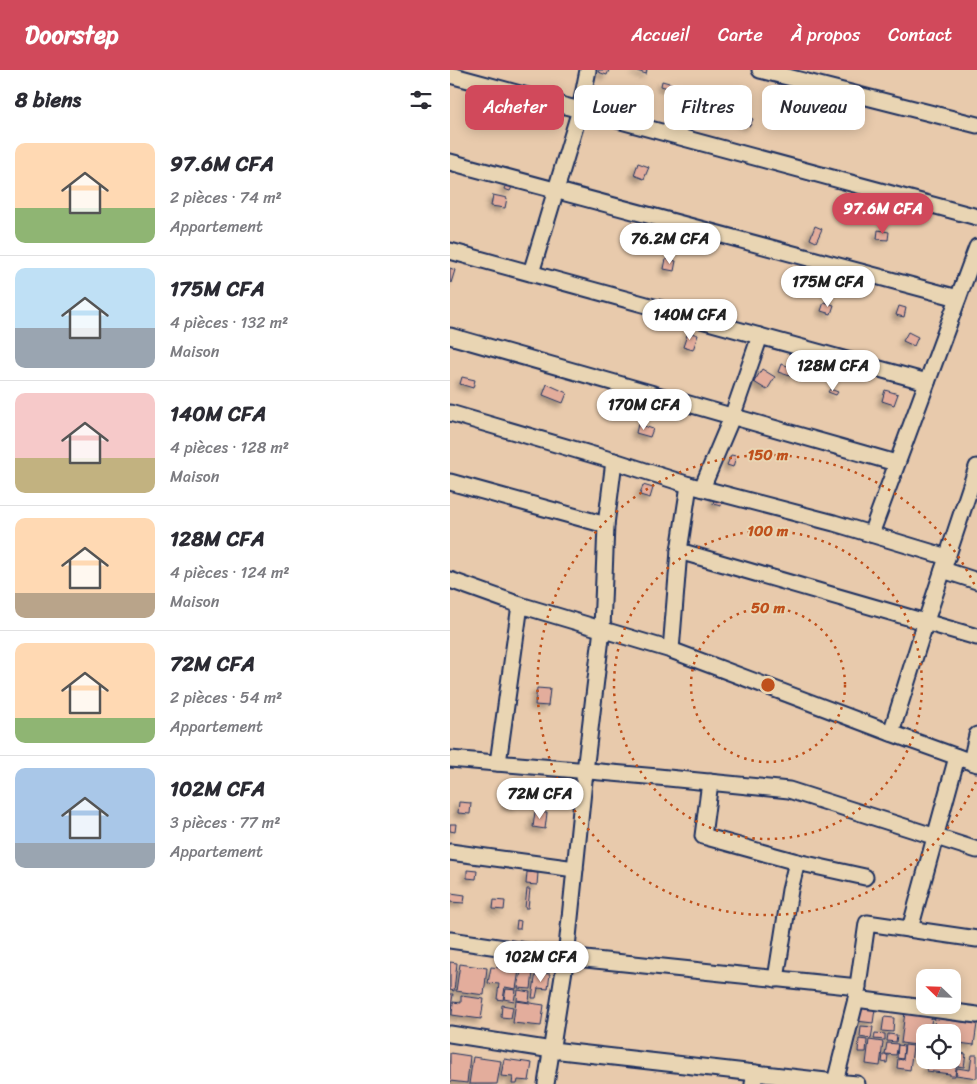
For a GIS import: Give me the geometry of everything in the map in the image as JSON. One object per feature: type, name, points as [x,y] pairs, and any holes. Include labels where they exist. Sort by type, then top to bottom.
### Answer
[{"type":"street","points":[[585,85],[588,70]]},
{"type":"street","points":[[760,70],[977,125]]},
{"type":"street","points":[[450,75],[574,108]]},
{"type":"street","points":[[531,273],[574,129]]},
{"type":"street","points":[[654,130],[977,216]]},
{"type":"street","points":[[450,162],[958,298]]},
{"type":"street","points":[[871,534],[977,247]]},
{"type":"street","points":[[450,251],[927,382]]},
{"type":"street","points":[[450,336],[896,464]]},
{"type":"street","points":[[671,650],[679,551],[695,487],[732,417],[760,336]]},
{"type":"street","points":[[450,414],[614,461],[695,487],[871,534],[945,563],[977,582]]},
{"type":"street","points":[[546,1084],[566,957],[602,629],[606,525],[614,461]]},
{"type":"street","points":[[891,733],[977,467]]},
{"type":"street","points":[[450,482],[606,525]]},
{"type":"street","points":[[679,551],[977,637]]},
{"type":"street","points":[[450,580],[520,605],[671,650],[968,761]]},
{"type":"street","points":[[498,763],[520,605]]},
{"type":"street","points":[[910,929],[934,837],[968,761],[977,735]]},
{"type":"street","points":[[450,759],[788,790],[977,850]]},
{"type":"street","points":[[710,782],[703,836],[797,862],[865,877]]},
{"type":"street","points":[[450,852],[575,870]]},
{"type":"street","points":[[776,979],[790,890],[797,862]]},
{"type":"street","points":[[835,1083],[857,993],[867,923],[977,939]]},
{"type":"street","points":[[450,940],[566,957],[776,979],[977,1015]]},
{"type":"street","points":[[450,1034],[754,1078],[857,1084]]},
{"type":"building","points":[[599,70],[609,70],[607,75],[598,72]]},
{"type":"building","points":[[634,70],[647,70],[646,74]]},
{"type":"building","points":[[662,81],[673,84],[664,85],[664,87],[661,86]]},
{"type":"building","points":[[638,163],[649,167],[644,179],[634,175]]},
{"type":"building","points":[[508,180],[514,183],[510,191],[504,189]]},
{"type":"building","points":[[493,195],[507,198],[505,208],[491,206]]},
{"type":"building","points":[[815,226],[822,229],[816,242],[810,239]]},
{"type":"building","points":[[878,230],[889,232],[888,240],[877,239]]},
{"type":"building","points":[[666,259],[676,261],[674,271],[664,269]]},
{"type":"building","points":[[450,268],[455,270],[451,283],[450,283]]},
{"type":"building","points":[[824,302],[834,305],[831,314],[821,311]]},
{"type":"building","points":[[899,306],[906,308],[904,317],[896,315]]},
{"type":"building","points":[[688,332],[698,335],[693,350],[683,347]]},
{"type":"building","points":[[908,332],[918,337],[914,346],[903,341]]},
{"type":"building","points":[[833,358],[842,361],[839,370],[830,367]]},
{"type":"building","points":[[781,364],[795,368],[793,377],[778,372]]},
{"type":"building","points":[[762,369],[775,377],[767,390],[754,382]]},
{"type":"building","points":[[462,377],[475,380],[473,388],[460,384]]},
{"type":"building","points":[[547,384],[567,393],[563,403],[543,395]]},
{"type":"building","points":[[830,389],[838,392],[836,395],[828,392]]},
{"type":"building","points":[[885,390],[898,394],[894,405],[882,401]]},
{"type":"building","points":[[652,398],[662,403],[659,409],[649,404]]},
{"type":"building","points":[[638,424],[653,429],[650,437],[636,433]]},
{"type":"building","points":[[731,455],[736,456],[733,467],[727,465]]},
{"type":"building","points":[[643,485],[653,488],[650,498],[640,495]]},
{"type":"building","points":[[715,496],[723,497],[721,506],[713,504]]},
{"type":"building","points":[[537,688],[550,689],[548,706],[535,705]]},
{"type":"building","points":[[506,796],[517,797],[516,807],[505,806]]},
{"type":"building","points":[[459,802],[471,803],[470,814],[458,813]]},
{"type":"building","points":[[535,812],[547,813],[545,829],[533,827]]},
{"type":"building","points":[[450,824],[456,824],[455,832],[450,831]]},
{"type":"building","points":[[467,870],[477,871],[476,879],[467,878]]},
{"type":"building","points":[[527,872],[538,873],[537,885],[526,884]]},
{"type":"building","points":[[527,889],[530,889],[528,908],[525,908]]},
{"type":"building","points":[[451,893],[465,895],[464,903],[450,902]]},
{"type":"building","points":[[494,900],[505,901],[504,910],[493,909]]},
{"type":"building","points":[[517,920],[521,921],[520,929],[516,929]]},
{"type":"building","points":[[450,962],[457,963],[454,991],[450,990]]},
{"type":"building","points":[[460,964],[487,968],[484,995],[456,991]]},
{"type":"building","points":[[491,967],[519,970],[516,989],[505,987],[503,1000],[497,999],[499,984],[488,983]]},
{"type":"building","points":[[521,971],[533,972],[531,989],[518,988]]},
{"type":"building","points":[[536,972],[550,974],[548,989],[538,988],[536,998],[532,998]]},
{"type":"building","points":[[506,989],[516,990],[514,1001],[504,999]]},
{"type":"building","points":[[518,990],[530,992],[529,1002],[517,1000]]},
{"type":"building","points":[[450,994],[453,994],[450,1016]]},
{"type":"building","points":[[461,996],[484,999],[481,1019],[452,1015],[453,1002],[461,1003]]},
{"type":"building","points":[[516,1001],[544,1005],[541,1026],[513,1023]]},
{"type":"building","points":[[502,1005],[513,1007],[511,1018],[501,1017]]},
{"type":"building","points":[[859,1007],[875,1009],[873,1023],[857,1021]]},
{"type":"building","points":[[905,1012],[932,1016],[931,1024],[916,1024],[916,1045],[901,1043]]},
{"type":"building","points":[[884,1017],[894,1018],[893,1032],[882,1031]]},
{"type":"building","points":[[935,1018],[977,1024],[974,1045],[961,1043],[961,1024],[934,1024]]},
{"type":"building","points":[[861,1026],[873,1027],[871,1039],[860,1037]]},
{"type":"building","points":[[875,1033],[885,1034],[885,1040],[874,1039]]},
{"type":"building","points":[[888,1034],[897,1035],[896,1042],[887,1041]]},
{"type":"building","points":[[859,1039],[867,1040],[866,1052],[858,1052]]},
{"type":"building","points":[[869,1040],[883,1042],[880,1066],[866,1064]]},
{"type":"building","points":[[887,1043],[898,1044],[896,1055],[885,1054]]},
{"type":"building","points":[[898,1045],[904,1046],[903,1059],[897,1058]]},
{"type":"building","points":[[905,1045],[913,1046],[910,1070],[897,1068],[898,1059],[903,1060]]},
{"type":"building","points":[[450,1053],[470,1056],[467,1083],[450,1081]]},
{"type":"building","points":[[961,1053],[966,1054],[964,1067],[961,1067]]},
{"type":"building","points":[[883,1055],[888,1055],[887,1063],[882,1062]]},
{"type":"building","points":[[972,1055],[977,1055],[977,1078],[956,1075],[957,1069],[970,1070]]},
{"type":"building","points":[[473,1057],[501,1061],[497,1084],[469,1084]]},
{"type":"building","points":[[504,1059],[532,1063],[529,1081],[518,1080],[517,1084],[512,1084],[513,1077],[501,1076]]},
{"type":"building","points":[[927,1069],[956,1069],[955,1076],[927,1071]]}]
